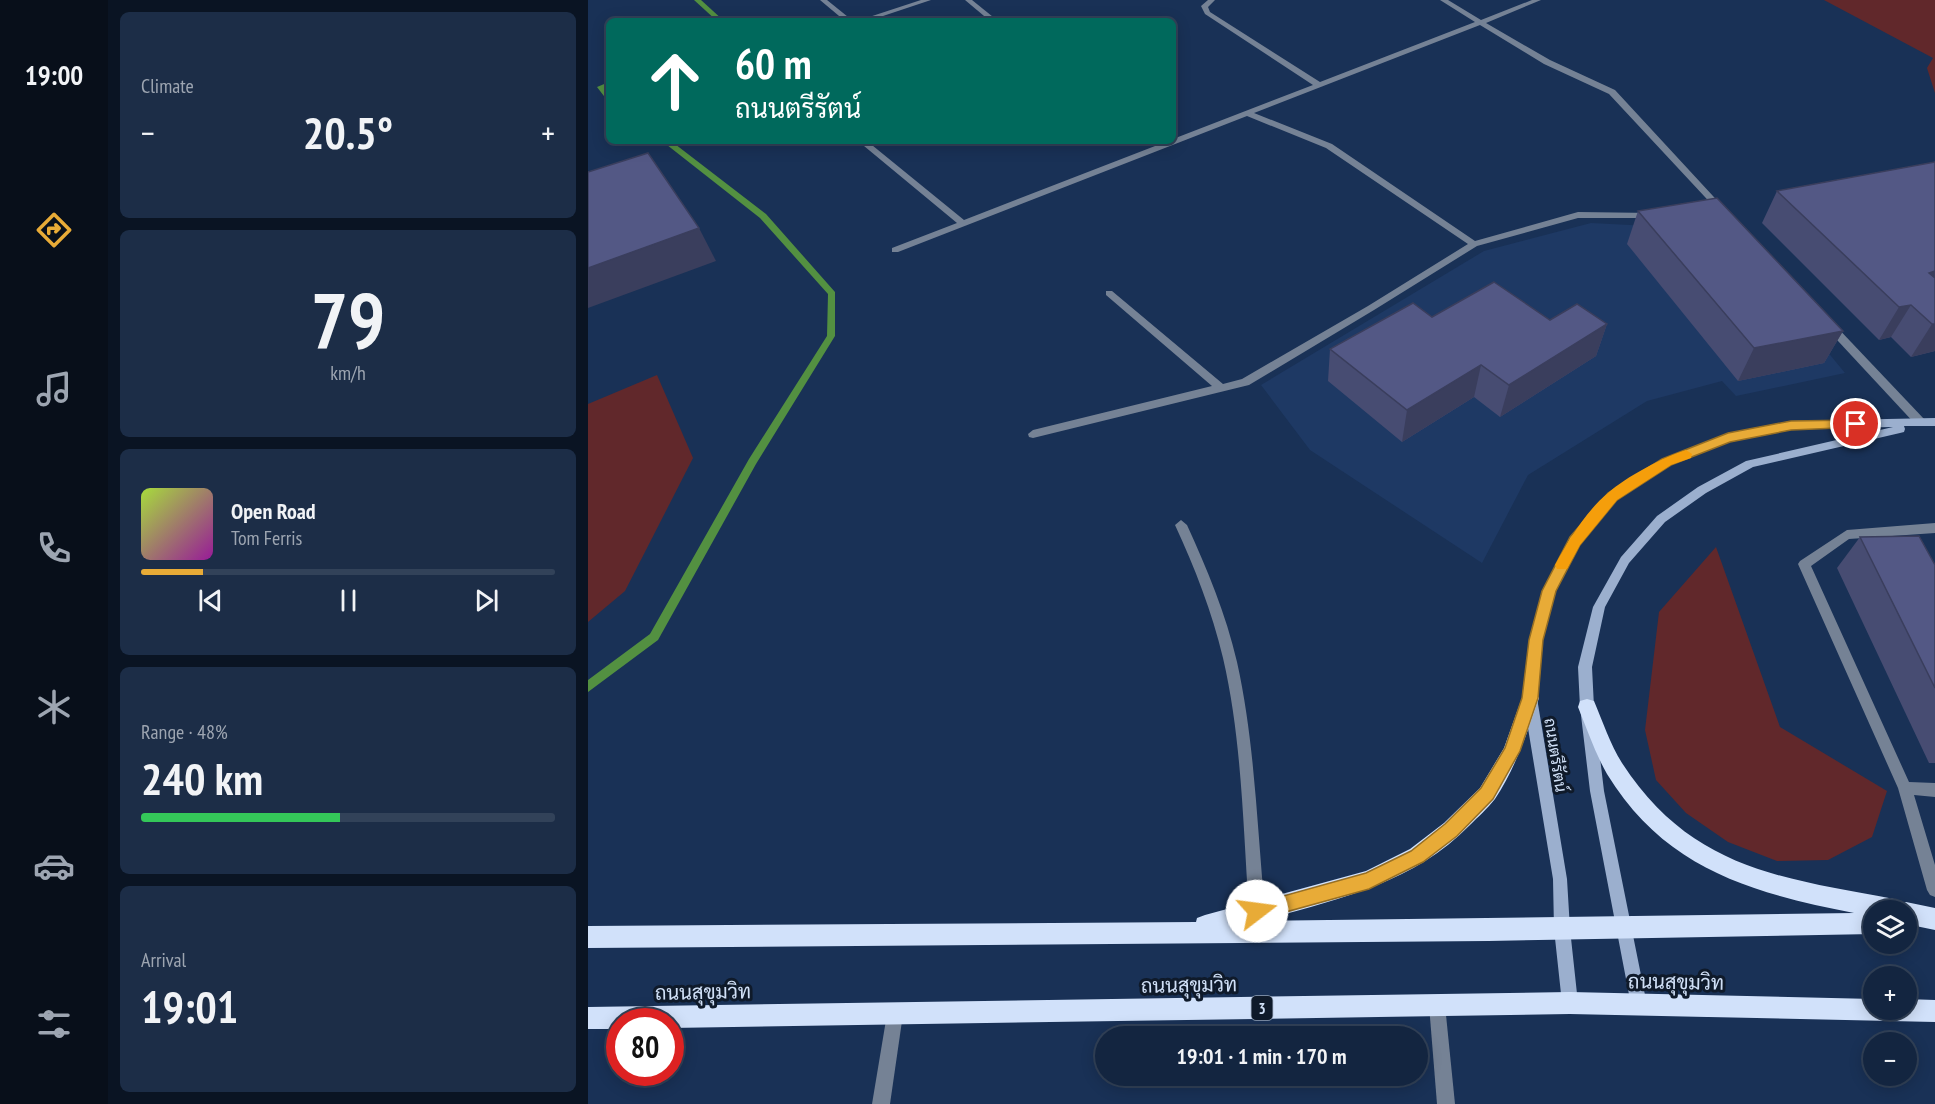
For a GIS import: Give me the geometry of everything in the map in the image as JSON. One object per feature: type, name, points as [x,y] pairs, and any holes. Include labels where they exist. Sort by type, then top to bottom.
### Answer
[{"type":"highway","points":[[1181,932],[1369,880],[1417,856],[1451,830],[1487,794],[1512,751],[1530,698]]},
{"type":"highway","points":[[1587,707],[1614,768],[1640,803],[1673,836],[1728,869],[1784,887],[1863,904]]},
{"type":"highway","points":[[1917,916],[1935,920]]},
{"type":"highway","points":[[1917,921],[1935,920]]},
{"type":"highway","points":[[588,937],[1562,929],[1863,923]]},
{"type":"highway","name":"ถนนสุขุมวิท","points":[[588,1018],[1570,1004],[1935,1011]]},
{"type":"main road","name":"ถนนตรีรัตน์","points":[[1570,1004],[1562,929],[1560,879],[1530,698],[1536,640],[1549,591],[1575,541],[1612,496],[1666,462],[1728,438],[1791,425],[1935,422]]},
{"type":"main road","name":"ถนนตรีรัตน์","points":[[1639,1005],[1597,791],[1587,707],[1585,668],[1599,607],[1625,560],[1661,519],[1702,490],[1750,464],[1921,423]]},
{"type":"street","points":[[823,0],[845,18]]},
{"type":"street","points":[[871,18],[928,0]]},
{"type":"street","points":[[968,0],[990,18]]},
{"type":"street","points":[[1212,0],[1204,6],[1207,13],[1319,85]]},
{"type":"street","points":[[1443,0],[1547,62],[1612,93],[1729,218],[1718,217]]},
{"type":"street","points":[[1176,139],[1538,0]]},
{"type":"street","points":[[1247,113],[1329,146],[1474,244]]},
{"type":"street","points":[[866,144],[964,224]]},
{"type":"street","points":[[895,250],[1164,144]]},
{"type":"street","points":[[1033,434],[1245,382],[1474,244],[1578,215],[1660,216]]},
{"type":"street","points":[[1109,292],[1221,388]]},
{"type":"street","points":[[1825,320],[1921,423]]},
{"type":"street","points":[[1181,525],[1203,572],[1234,679],[1242,736],[1257,911]]},
{"type":"street","points":[[1935,528],[1847,535],[1804,564],[1905,788],[1935,890]]},
{"type":"street","points":[[1905,788],[1935,790]]},
{"type":"street","points":[[1437,1005],[1446,1104]]},
{"type":"street","points":[[881,1104],[895,1014]]},
{"type":"shaded area","points":[[1824,0],[1935,0],[1935,93],[1927,68],[1933,58]]},
{"type":"shaded area","points":[[1591,223],[1727,230],[1845,373],[1736,396],[1722,381],[1647,401],[1528,475],[1482,563],[1310,450],[1261,385],[1484,251]]},
{"type":"shaded area","points":[[657,375],[693,458],[625,591],[588,622],[588,404]]},
{"type":"shaded area","points":[[1716,547],[1780,727],[1887,791],[1872,837],[1828,860],[1777,861],[1728,842],[1686,813],[1656,780],[1645,730],[1659,612]]},
{"type":"building","points":[[648,153],[699,228],[588,268],[588,172]]},
{"type":"building","points":[[1935,162],[1935,271],[1929,273],[1935,278],[1935,324],[1932,324],[1911,305],[1899,307],[1777,191]]},
{"type":"building","points":[[1717,198],[1843,331],[1754,348],[1638,211]]},
{"type":"building","points":[[1494,282],[1550,320],[1577,304],[1607,324],[1509,385],[1481,365],[1407,410],[1330,349],[1413,303],[1432,317]]},
{"type":"building","points":[[1919,536],[1935,565],[1935,688],[1860,537]]},
{"type":"waterway","points":[[697,0],[718,18]]},
{"type":"waterway","points":[[606,85],[600,87],[606,95]]},
{"type":"waterway","points":[[588,687],[654,637],[752,462],[831,336],[832,294],[763,216],[670,144]]},
{"type":"slow traffic","points":[[1562,565],[1575,541],[1612,496],[1666,462],[1686,454]]},
{"type":"route","points":[[1257,911],[1369,880],[1417,856],[1451,830],[1487,794],[1512,751],[1530,698],[1536,640],[1549,591],[1575,541],[1612,496],[1666,462],[1728,438],[1791,425],[1856,424]]}]
